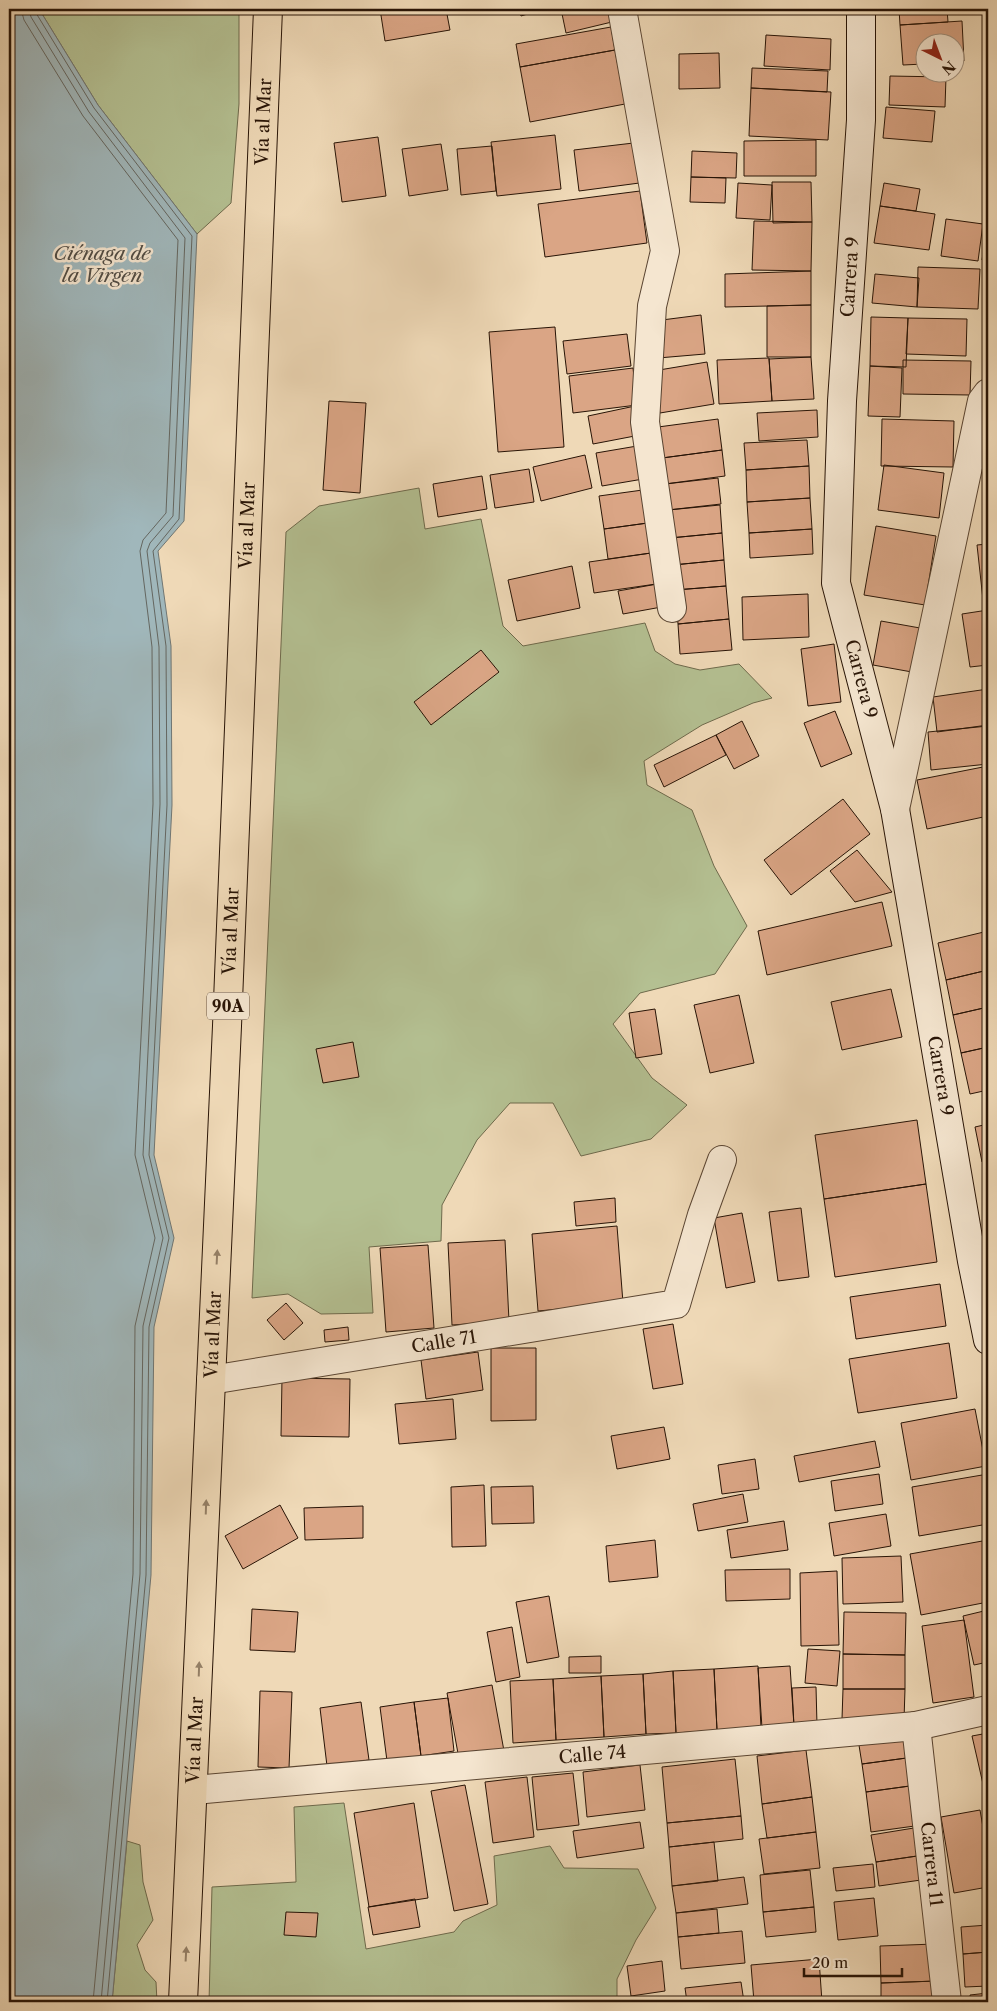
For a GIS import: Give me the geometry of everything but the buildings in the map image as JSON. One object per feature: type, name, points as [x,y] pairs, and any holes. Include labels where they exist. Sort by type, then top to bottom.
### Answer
[{"type":"highway","name":"Vía al Mar","points":[[183,2002],[194,1790],[268,9]]},
{"type":"street","points":[[622,9],[665,251],[652,306],[645,422],[672,608]]},
{"type":"street","name":"Carrera 9","points":[[860,9],[861,120],[842,401],[836,583],[895,809],[970,1251],[988,1340]]},
{"type":"street","points":[[895,809],[982,400],[988,393]]},
{"type":"street","name":"Calle 71","points":[[211,1380],[676,1304],[702,1215],[722,1160]]},
{"type":"street","name":"Calle 74","points":[[194,1790],[916,1726],[988,1710]]},
{"type":"street","name":"Carrera 11","points":[[916,1726],[947,2002]]},
{"type":"green space","points":[[39,9],[239,9],[239,104],[231,203],[197,234],[98,105]]},
{"type":"green space","points":[[419,488],[425,529],[481,519],[503,626],[523,646],[645,623],[655,651],[675,664],[700,670],[739,664],[772,698],[753,703],[702,725],[644,761],[647,785],[692,810],[714,866],[747,926],[715,974],[640,993],[613,1024],[652,1078],[687,1105],[651,1139],[581,1156],[553,1103],[510,1103],[477,1140],[442,1205],[441,1241],[369,1247],[373,1313],[321,1314],[288,1294],[252,1298],[286,532],[319,506]]},
{"type":"green space","points":[[344,1803],[366,1949],[454,1932],[463,1921],[497,1905],[494,1856],[550,1846],[564,1868],[638,1869],[656,1908],[636,1940],[617,1979],[617,2002],[209,2002],[212,1887],[296,1882],[294,1807]]},
{"type":"green space","points":[[127,1841],[140,1845],[143,1882],[153,1920],[137,1945],[145,1970],[156,1982],[157,2002],[112,2002]]},
{"type":"water","name":"Ciénaga de la Virgen","points":[[9,9],[39,9],[98,105],[197,234],[184,521],[158,551],[171,646],[172,805],[154,1155],[174,1238],[154,1327],[151,1575],[112,2002],[9,2002]]}]
